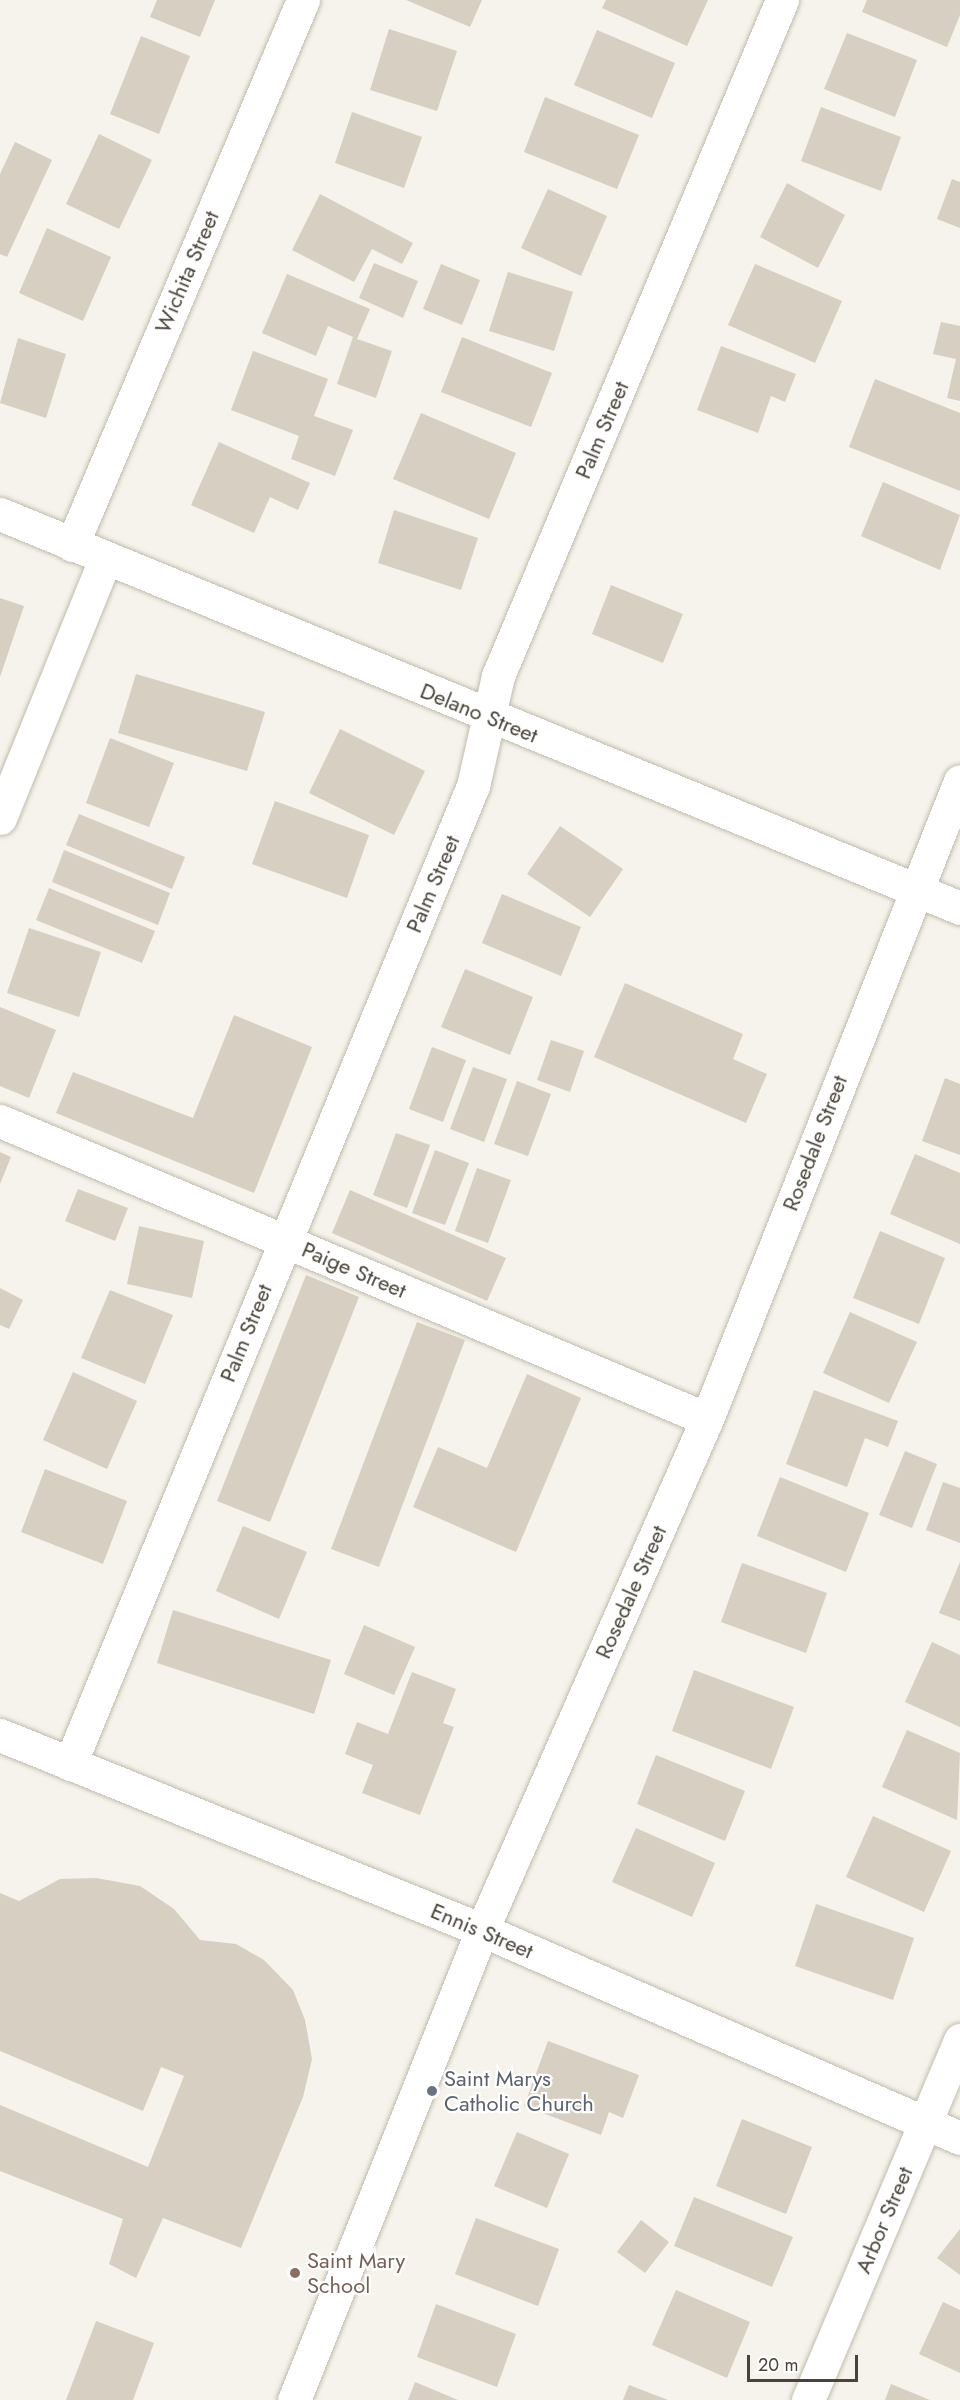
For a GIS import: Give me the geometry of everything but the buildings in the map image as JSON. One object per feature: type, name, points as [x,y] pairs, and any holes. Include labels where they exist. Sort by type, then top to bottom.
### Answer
[{"type":"street","name":"Wichita Street","points":[[72,545],[303,0]]},
{"type":"street","name":"Palm Street","points":[[70,1764],[283,1240],[473,786],[498,676],[782,0]]},
{"type":"street","name":"Delano Street","points":[[0,514],[105,560],[960,908]]},
{"type":"street","points":[[0,818],[105,560]]},
{"type":"street","name":"Rosedale Street","points":[[294,2400],[482,1930],[707,1419],[914,890],[960,781]]},
{"type":"street","name":"Paige Street","points":[[0,1121],[707,1419]]},
{"type":"street","name":"Ennis Street","points":[[0,1735],[482,1930],[960,2138]]},
{"type":"street","name":"Arbor Street","points":[[808,2400],[960,2040]]},
{"type":"place","name":"Saint Marys Catholic Church","points":[[432,2091]]},
{"type":"place","name":"Saint Mary School","points":[[295,2273]]}]
